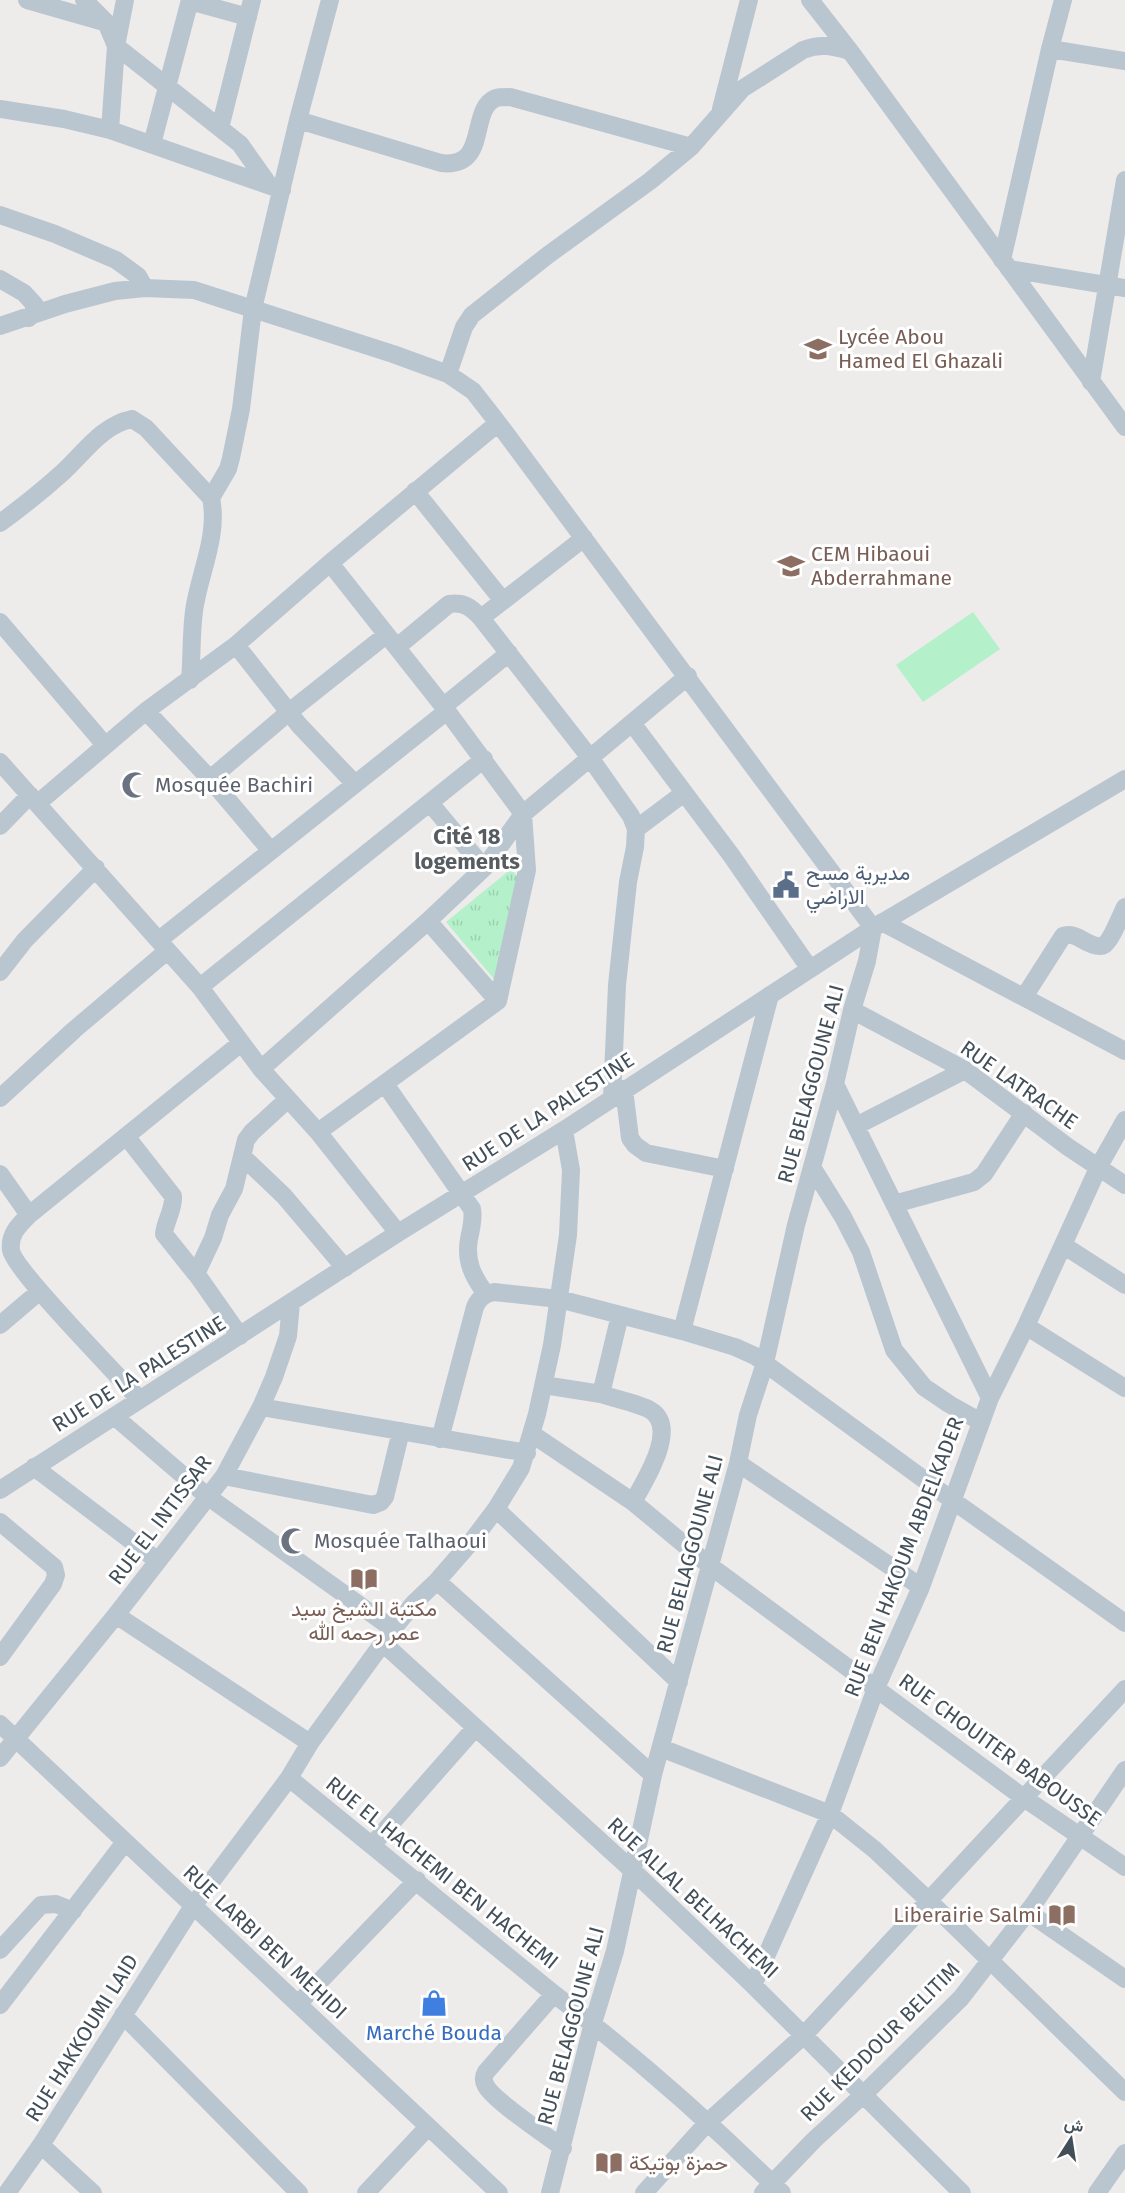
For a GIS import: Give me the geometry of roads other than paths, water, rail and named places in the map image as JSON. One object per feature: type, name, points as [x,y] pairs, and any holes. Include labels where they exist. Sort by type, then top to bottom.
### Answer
[{"type":"street","points":[[27,0],[106,22]]},
{"type":"street","points":[[84,0],[106,22],[116,46],[240,144],[275,187]]},
{"type":"street","points":[[110,130],[116,46],[125,0]]},
{"type":"street","points":[[152,144],[190,0],[250,9],[220,128]]},
{"type":"street","points":[[211,498],[228,469],[237,434],[253,309],[275,187],[298,120],[330,0]]},
{"type":"street","points":[[798,0],[814,5],[850,51],[1125,427]]},
{"type":"street","points":[[1006,265],[1050,49],[1063,0]]},
{"type":"street","points":[[721,111],[751,1]]},
{"type":"street","points":[[448,374],[464,327],[472,315],[548,255],[650,181],[691,147],[742,89],[803,50],[822,45],[850,51]]},
{"type":"street","points":[[1050,49],[1125,61]]},
{"type":"street","points":[[298,120],[441,163],[453,164],[464,159],[471,150],[488,103],[496,98],[510,97],[691,147]]},
{"type":"street","points":[[0,109],[72,120],[110,130],[275,187]]},
{"type":"street","points":[[1091,382],[1117,286],[1125,180]]},
{"type":"street","points":[[0,215],[55,234],[116,260],[138,276],[145,288]]},
{"type":"street","points":[[1006,265],[1117,286]]},
{"type":"street","points":[[0,279],[30,299],[35,305],[29,318]]},
{"type":"street","points":[[0,326],[97,295],[145,288],[194,290],[448,374],[473,391],[498,423],[878,925],[1125,1051]]},
{"type":"street","points":[[0,523],[33,499],[104,432],[122,421],[132,419],[146,428],[211,498],[214,510],[211,539],[194,610],[190,680]]},
{"type":"street","points":[[0,826],[146,711],[236,645],[498,423]]},
{"type":"street","points":[[415,491],[503,601]]},
{"type":"street","points":[[481,618],[584,538]]},
{"type":"street","points":[[318,1132],[498,1001],[527,870],[523,814],[446,708],[330,563]]},
{"type":"street","points":[[210,779],[289,712],[392,641],[449,604],[459,603],[472,608],[591,759],[631,816],[636,829],[617,985],[618,1094],[630,1138],[635,1145],[646,1152],[725,1169]]},
{"type":"street","points":[[0,621],[105,745]]},
{"type":"street","points":[[236,645],[289,712],[355,784]]},
{"type":"street","points":[[0,1098],[163,945],[271,851],[355,784],[509,653]]},
{"type":"street","points":[[261,1069],[428,921],[484,868],[523,814],[688,676]]},
{"type":"street","points":[[146,711],[210,779],[271,851]]},
{"type":"street","points":[[632,723],[731,855],[810,969]]},
{"type":"street","points":[[200,987],[484,759]]},
{"type":"street","points":[[0,762],[200,987],[261,1069],[318,1132],[398,1233]]},
{"type":"street","name":"RUE DE LA PALESTINE","points":[[0,1491],[398,1233],[564,1130],[878,925],[1125,779]]},
{"type":"street","points":[[636,829],[684,793]]},
{"type":"street","points":[[430,803],[484,868]]},
{"type":"street","points":[[0,972],[25,940],[96,868]]},
{"type":"street","points":[[1024,998],[1063,936],[1074,935],[1089,943],[1104,945],[1125,907]]},
{"type":"street","points":[[428,921],[498,1001]]},
{"type":"street","name":"RUE BELAGGOUNE ALI","points":[[550,2193],[593,2023],[615,1951],[653,1774],[738,1463],[748,1415],[765,1363],[796,1225],[835,1084],[852,1010],[878,925]]},
{"type":"street","points":[[682,1331],[770,995]]},
{"type":"street","name":"RUE LATRACHE","points":[[852,1010],[965,1070],[1068,1147],[1125,1185]]},
{"type":"street","points":[[139,1399],[40,1291],[13,1258],[11,1248],[15,1229],[29,1215],[241,1043]]},
{"type":"street","points":[[856,1126],[965,1070]]},
{"type":"street","points":[[384,1083],[462,1193],[473,1214],[468,1243],[469,1263],[473,1276],[486,1294]]},
{"type":"street","points":[[835,1084],[990,1398]]},
{"type":"street","points":[[196,1275],[220,1215],[234,1189],[246,1140],[288,1100]]},
{"type":"street","points":[[894,1204],[974,1182],[984,1174],[1024,1113]]},
{"type":"street","name":"RUE BEN HAKOUM ABDELKADER","points":[[753,1985],[830,1814],[876,1688],[921,1587],[990,1398],[1026,1326],[1099,1166],[1125,1120]]},
{"type":"street","name":"RUE HAKKOUMI LAID","points":[[7,2193],[41,2145],[193,1906],[289,1778],[310,1743],[393,1629],[414,1603],[437,1581],[496,1509],[521,1468],[544,1385],[568,1235],[571,1170],[564,1130]]},
{"type":"street","points":[[126,1136],[173,1196],[174,1204],[164,1234],[240,1336]]},
{"type":"street","points":[[242,1156],[284,1196],[345,1268]]},
{"type":"street","points":[[812,1167],[843,1217],[861,1252],[894,1350],[924,1387],[981,1422]]},
{"type":"street","points":[[0,1174],[29,1215]]},
{"type":"street","points":[[1063,1245],[1125,1285]]},
{"type":"street","points":[[0,1325],[40,1291]]},
{"type":"street","points":[[440,1438],[475,1307],[478,1300],[486,1294],[494,1292],[559,1299],[682,1331],[735,1347],[765,1363],[1125,1623]]},
{"type":"street","name":"RUE EL INTISSAR","points":[[0,1758],[116,1616],[224,1476],[261,1407],[288,1336],[291,1303]]},
{"type":"street","points":[[601,1394],[620,1315]]},
{"type":"street","points":[[1026,1326],[1125,1388]]},
{"type":"street","points":[[544,1385],[601,1394],[651,1410],[662,1425],[663,1432],[652,1466],[633,1502]]},
{"type":"street","points":[[261,1407],[527,1453]]},
{"type":"street","points":[[114,1416],[207,1496],[393,1629]]},
{"type":"street","points":[[224,1476],[373,1505],[378,1504],[385,1497],[401,1431]]},
{"type":"street","name":"RUE CHOUITER BABOUSSE","points":[[532,1434],[633,1502],[709,1565],[1024,1798],[1125,1867]]},
{"type":"street","points":[[738,1463],[921,1587]]},
{"type":"street","points":[[34,1467],[158,1561]]},
{"type":"street","points":[[496,1509],[679,1682]]},
{"type":"street","points":[[0,1522],[54,1566],[56,1575],[52,1584],[0,1656]]},
{"type":"street","points":[[437,1581],[653,1774]]},
{"type":"street","points":[[116,1616],[310,1743]]},
{"type":"street","name":"RUE ALLAL BELHACHEMI","points":[[384,1644],[632,1870],[753,1985],[962,2193]]},
{"type":"street","points":[[644,2193],[708,2122],[804,2036],[1125,1689]]},
{"type":"street","name":"RUE LARBI BEN MEHIDI","points":[[0,1724],[499,2193]]},
{"type":"street","points":[[372,1844],[475,1728]]},
{"type":"street","points":[[661,1748],[830,1814],[874,1850],[928,1900],[1125,2092]]},
{"type":"street","name":"RUE KEDDOUR BELITIM","points":[[772,2190],[814,2140],[951,2010],[1028,1912],[1125,1770]]},
{"type":"street","name":"RUE EL HACHEMI BEN HACHEMI","points":[[289,1778],[417,1880],[554,1994],[593,2023],[708,2122],[772,2190]]},
{"type":"street","points":[[0,2005],[125,1842]]},
{"type":"street","points":[[298,2004],[417,1880]]},
{"type":"street","points":[[0,1950],[41,1905],[56,1904],[73,1911]]},
{"type":"street","points":[[1028,1912],[1125,1979]]},
{"type":"street","points":[[16,1932],[42,1952]]},
{"type":"street","points":[[554,1994],[484,2077],[486,2088],[496,2098],[563,2148]]},
{"type":"street","points":[[123,2015],[299,2193]]},
{"type":"street","points":[[366,2193],[428,2127]]},
{"type":"street","points":[[41,2145],[93,2193]]},
{"type":"street","points":[[1097,2193],[1125,2153]]},
{"type":"place","name":"Lycée Abou Hamed El Ghazali","points":[[818,349]]},
{"type":"place","name":"CEM Hibaoui Abderrahmane","points":[[791,566]]},
{"type":"place","name":"Mosquée Bachiri","points":[[135,785]]},
{"type":"place","name":"مديرية مسح الاراضي","points":[[786,885]]},
{"type":"place","name":"Mosquée Talhaoui","points":[[294,1541]]},
{"type":"place","name":"مكتبة الشيخ سيد عمر رحمه الله","points":[[364,1579]]},
{"type":"place","name":"Liberairie Salmi","points":[[1062,1915]]},
{"type":"place","name":"Marché Bouda","points":[[434,2003]]},
{"type":"place","name":"حمزة بوتيكة","points":[[609,2163]]},
{"type":"district","name":"Cité 18 logements","points":[[467,848]]}]
